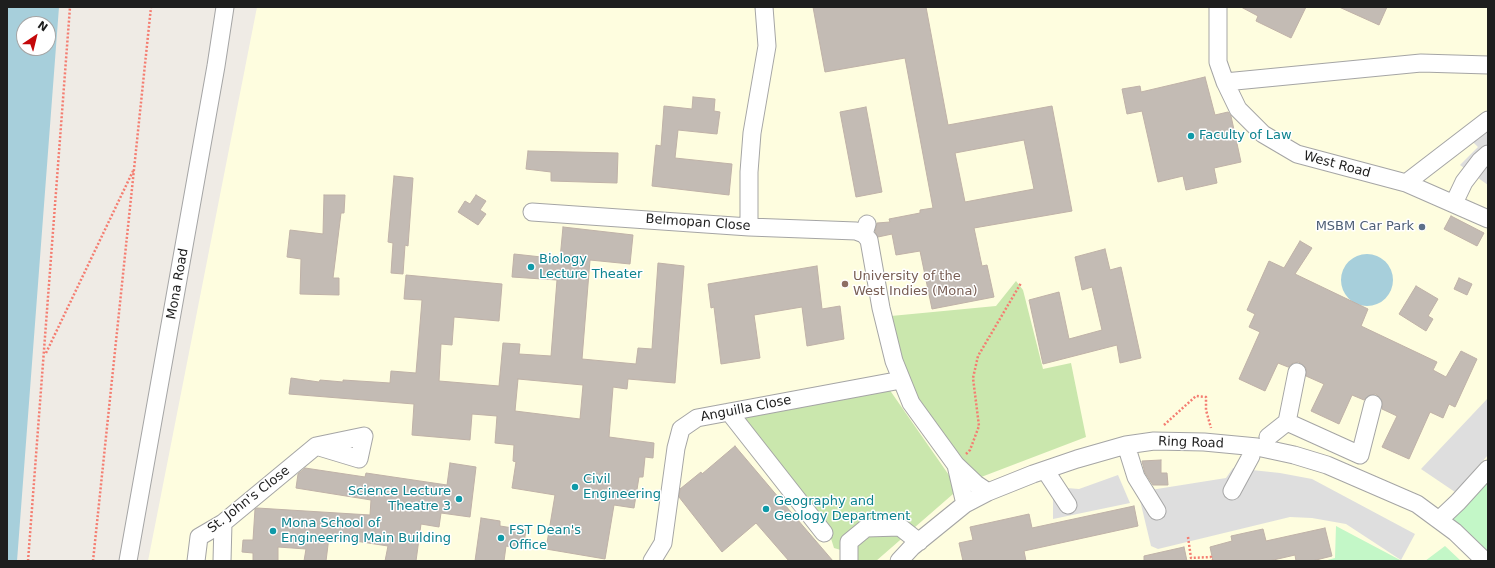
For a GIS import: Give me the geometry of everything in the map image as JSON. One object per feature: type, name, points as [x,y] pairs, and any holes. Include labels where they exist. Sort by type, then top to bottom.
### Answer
[{"type":"street","name":"Mona Road","points":[[128,561],[214,82],[225,7]]},
{"type":"street","points":[[749,227],[749,172],[752,133],[767,46],[764,7]]},
{"type":"street","name":"West Road","points":[[1218,7],[1218,62],[1224,82],[1238,109],[1262,134],[1297,154],[1406,183],[1488,219]]},
{"type":"street","points":[[1224,82],[1421,63],[1488,65]]},
{"type":"street","points":[[1406,183],[1488,120]]},
{"type":"street","points":[[1454,203],[1464,182],[1485,160]]},
{"type":"street","name":"Belmopan Close","points":[[532,212],[749,227],[856,231],[866,229],[881,308],[894,361],[901,380]]},
{"type":"street","points":[[1268,437],[1287,422],[1297,372]]},
{"type":"street","points":[[901,380],[911,403],[956,465],[976,484],[988,492]]},
{"type":"street","name":"Anguilla Close","points":[[652,561],[663,544],[676,448],[681,429],[697,418],[901,380]]},
{"type":"street","points":[[1287,422],[1360,455],[1373,404]]},
{"type":"street","points":[[729,412],[824,534]]},
{"type":"street","name":"Ring Road","points":[[899,561],[917,550],[965,504],[988,492],[1045,470],[1126,445],[1154,441],[1204,442],[1257,447],[1294,455],[1328,465],[1392,492],[1416,504],[1440,519],[1485,561]]},
{"type":"street","points":[[1126,445],[1136,477],[1157,511]]},
{"type":"street","name":"St. John's Close","points":[[196,561],[199,537],[223,523],[316,446]]},
{"type":"street","points":[[1232,492],[1251,456]]},
{"type":"street","points":[[956,465],[965,504]]},
{"type":"street","points":[[1045,470],[1068,505]]},
{"type":"street","points":[[1440,519],[1488,470]]},
{"type":"street","points":[[222,561],[223,523]]},
{"type":"street","points":[[849,561],[849,542],[866,528],[900,527],[917,550]]},
{"type":"path","points":[[28,561],[46,355],[70,7]]},
{"type":"path","points":[[93,561],[151,7]]},
{"type":"path","points":[[46,355],[134,169]]},
{"type":"path","points":[[956,465],[970,450],[979,426],[973,378],[978,356],[1021,283]]},
{"type":"path","points":[[1154,441],[1158,430],[1176,416],[1196,396],[1206,397],[1206,410],[1211,422],[1211,431]]},
{"type":"path","points":[[1188,538],[1191,558],[1211,556],[1212,561]]},
{"type":"shaded area","name":"University of the West Indies (Mona)","points":[[257,7],[1488,7],[1488,561],[148,561]]},
{"type":"shaded area","points":[[1488,130],[1488,185],[1460,165],[1478,147],[1473,142]]},
{"type":"shaded area","points":[[1488,398],[1488,455],[1455,492],[1421,469]]},
{"type":"shaded area","points":[[1233,468],[1280,473],[1312,479],[1415,534],[1401,560],[1346,524],[1312,518],[1290,517],[1158,549],[1151,546],[1138,492],[1226,478]]},
{"type":"shaded area","points":[[1118,475],[1130,503],[1053,519],[1053,492],[1067,488],[1079,489]]},
{"type":"green space","points":[[1016,281],[1023,290],[1043,369],[1071,363],[1086,437],[976,479],[912,398],[891,316],[996,306]]},
{"type":"green space","points":[[889,389],[953,481],[953,494],[876,561],[850,561],[844,551],[834,548],[828,529],[734,414]]},
{"type":"green space","points":[[1488,477],[1488,552],[1449,518]]},
{"type":"green space","points":[[1336,526],[1402,561],[1324,561],[1335,558]]},
{"type":"green space","points":[[1445,546],[1461,561],[1425,561]]},
{"type":"water","points":[[7,7],[59,7],[56,47],[56,16],[16,16],[16,56],[55,56],[17,561],[7,561]]},
{"type":"water","points":[[1367,254],[1377,256],[1385,262],[1391,270],[1393,280],[1391,290],[1385,298],[1377,304],[1367,306],[1357,304],[1349,298],[1343,290],[1341,280],[1343,270],[1349,262],[1357,256]]},
{"type":"building","points":[[813,7],[926,7],[948,125],[1052,106],[1072,211],[974,228],[982,266],[987,265],[994,297],[932,309],[920,251],[896,255],[892,234],[878,237],[875,232],[877,223],[890,222],[889,219],[920,213],[920,210],[933,208],[905,58],[825,72]],"holes":[[[1024,140],[1034,189],[965,202],[955,153]]]},
{"type":"building","points":[[1241,7],[1306,7],[1291,38],[1256,21],[1258,16]]},
{"type":"building","points":[[1339,7],[1387,7],[1379,25]]},
{"type":"building","name":"Faculty of Law","points":[[1205,77],[1215,115],[1228,112],[1231,116],[1241,162],[1214,168],[1217,183],[1186,190],[1183,176],[1158,182],[1142,111],[1127,114],[1122,89],[1140,86],[1141,92]]},
{"type":"building","points":[[693,97],[715,99],[714,111],[720,112],[717,134],[678,130],[675,158],[732,164],[729,195],[652,186],[656,145],[661,146],[664,106],[692,109]]},
{"type":"building","points":[[866,107],[882,192],[856,197],[840,112]]},
{"type":"building","points":[[528,151],[618,153],[617,183],[551,181],[551,172],[526,169]]},
{"type":"building","points":[[394,176],[413,178],[408,246],[405,245],[403,274],[391,273],[393,243],[388,242]]},
{"type":"building","points":[[324,195],[345,195],[344,213],[341,213],[333,278],[339,278],[339,295],[300,294],[301,259],[287,257],[290,230],[323,234]]},
{"type":"building","points":[[476,195],[486,201],[480,210],[486,214],[478,225],[458,212],[465,201],[470,204]]},
{"type":"building","points":[[1451,216],[1484,233],[1477,246],[1444,229]]},
{"type":"building","points":[[563,227],[633,235],[630,264],[590,260],[582,359],[636,364],[638,348],[652,349],[658,263],[684,266],[675,383],[628,379],[627,389],[613,387],[609,437],[654,443],[653,458],[645,457],[643,477],[639,477],[634,508],[614,505],[605,559],[546,549],[555,495],[512,488],[516,462],[513,461],[514,445],[495,443],[497,416],[472,414],[470,440],[412,435],[414,404],[289,394],[291,378],[319,382],[320,380],[343,382],[343,380],[390,383],[391,371],[416,373],[422,300],[404,299],[406,275],[502,284],[499,321],[454,317],[452,345],[441,344],[439,381],[499,386],[503,343],[520,344],[519,354],[551,356],[557,280],[512,277],[514,254],[560,259]],"holes":[[[518,379],[583,385],[580,419],[515,411]]]},
{"type":"building","points":[[1300,241],[1312,248],[1295,274],[1368,309],[1361,326],[1437,362],[1433,370],[1446,377],[1461,351],[1477,359],[1455,407],[1449,404],[1443,418],[1430,412],[1409,459],[1382,447],[1397,416],[1382,409],[1382,401],[1376,394],[1370,395],[1364,400],[1352,395],[1339,424],[1311,411],[1324,384],[1306,376],[1306,368],[1299,362],[1293,363],[1288,367],[1278,363],[1265,391],[1239,379],[1260,332],[1249,327],[1255,314],[1247,310],[1269,261],[1284,268]]},
{"type":"building","points":[[1105,249],[1110,270],[1121,267],[1141,358],[1120,363],[1117,345],[1043,364],[1029,300],[1059,292],[1069,339],[1102,330],[1092,287],[1082,290],[1075,257]]},
{"type":"building","points":[[817,266],[822,309],[840,306],[844,339],[807,346],[802,307],[754,315],[760,358],[721,364],[714,307],[711,308],[708,284]]},
{"type":"building","points":[[1459,278],[1472,284],[1467,295],[1454,289]]},
{"type":"building","points":[[1416,286],[1438,299],[1428,316],[1433,319],[1426,331],[1399,314]]},
{"type":"building","points":[[735,446],[833,561],[789,561],[756,523],[722,552],[679,497],[680,489],[701,472],[702,474]]},
{"type":"building","points":[[1161,460],[1161,473],[1167,473],[1168,485],[1153,485],[1145,473],[1142,461]]},
{"type":"building","points":[[450,463],[476,467],[470,517],[441,513],[439,527],[421,524],[416,561],[385,561],[388,546],[329,537],[326,561],[304,561],[306,549],[278,547],[278,561],[253,561],[253,553],[242,552],[243,540],[253,540],[255,509],[257,508],[370,515],[371,500],[296,488],[298,474],[305,468],[365,477],[366,473],[447,485]]},
{"type":"building","points":[[1134,506],[1138,526],[1024,551],[1026,561],[963,561],[959,543],[973,540],[970,527],[1029,514],[1032,528]]},
{"type":"building","name":"FST Dean's Office","points":[[481,518],[500,521],[500,526],[526,530],[523,549],[506,546],[504,561],[475,561]]},
{"type":"building","points":[[1325,528],[1332,556],[1312,561],[1296,561],[1295,555],[1269,561],[1213,561],[1210,547],[1232,541],[1231,536],[1263,529],[1266,541]]},
{"type":"building","points":[[1184,547],[1187,561],[1144,561],[1144,556]]},
{"type":"place","name":"Faculty of Law","points":[[1191,136]]},
{"type":"place","name":"MSBM Car Park","points":[[1422,227]]},
{"type":"place","name":"Biology Lecture Theater","points":[[531,267]]},
{"type":"place","name":"University of the West Indies (Mona)","points":[[845,284]]},
{"type":"place","name":"Civil Engineering","points":[[575,487]]},
{"type":"place","name":"Science Lecture Theatre 3","points":[[459,499]]},
{"type":"place","name":"Geography and Geology Department","points":[[766,509]]},
{"type":"place","name":"Mona School of Engineering Main Building","points":[[273,531]]},
{"type":"place","name":"FST Dean's Office","points":[[501,538]]}]
